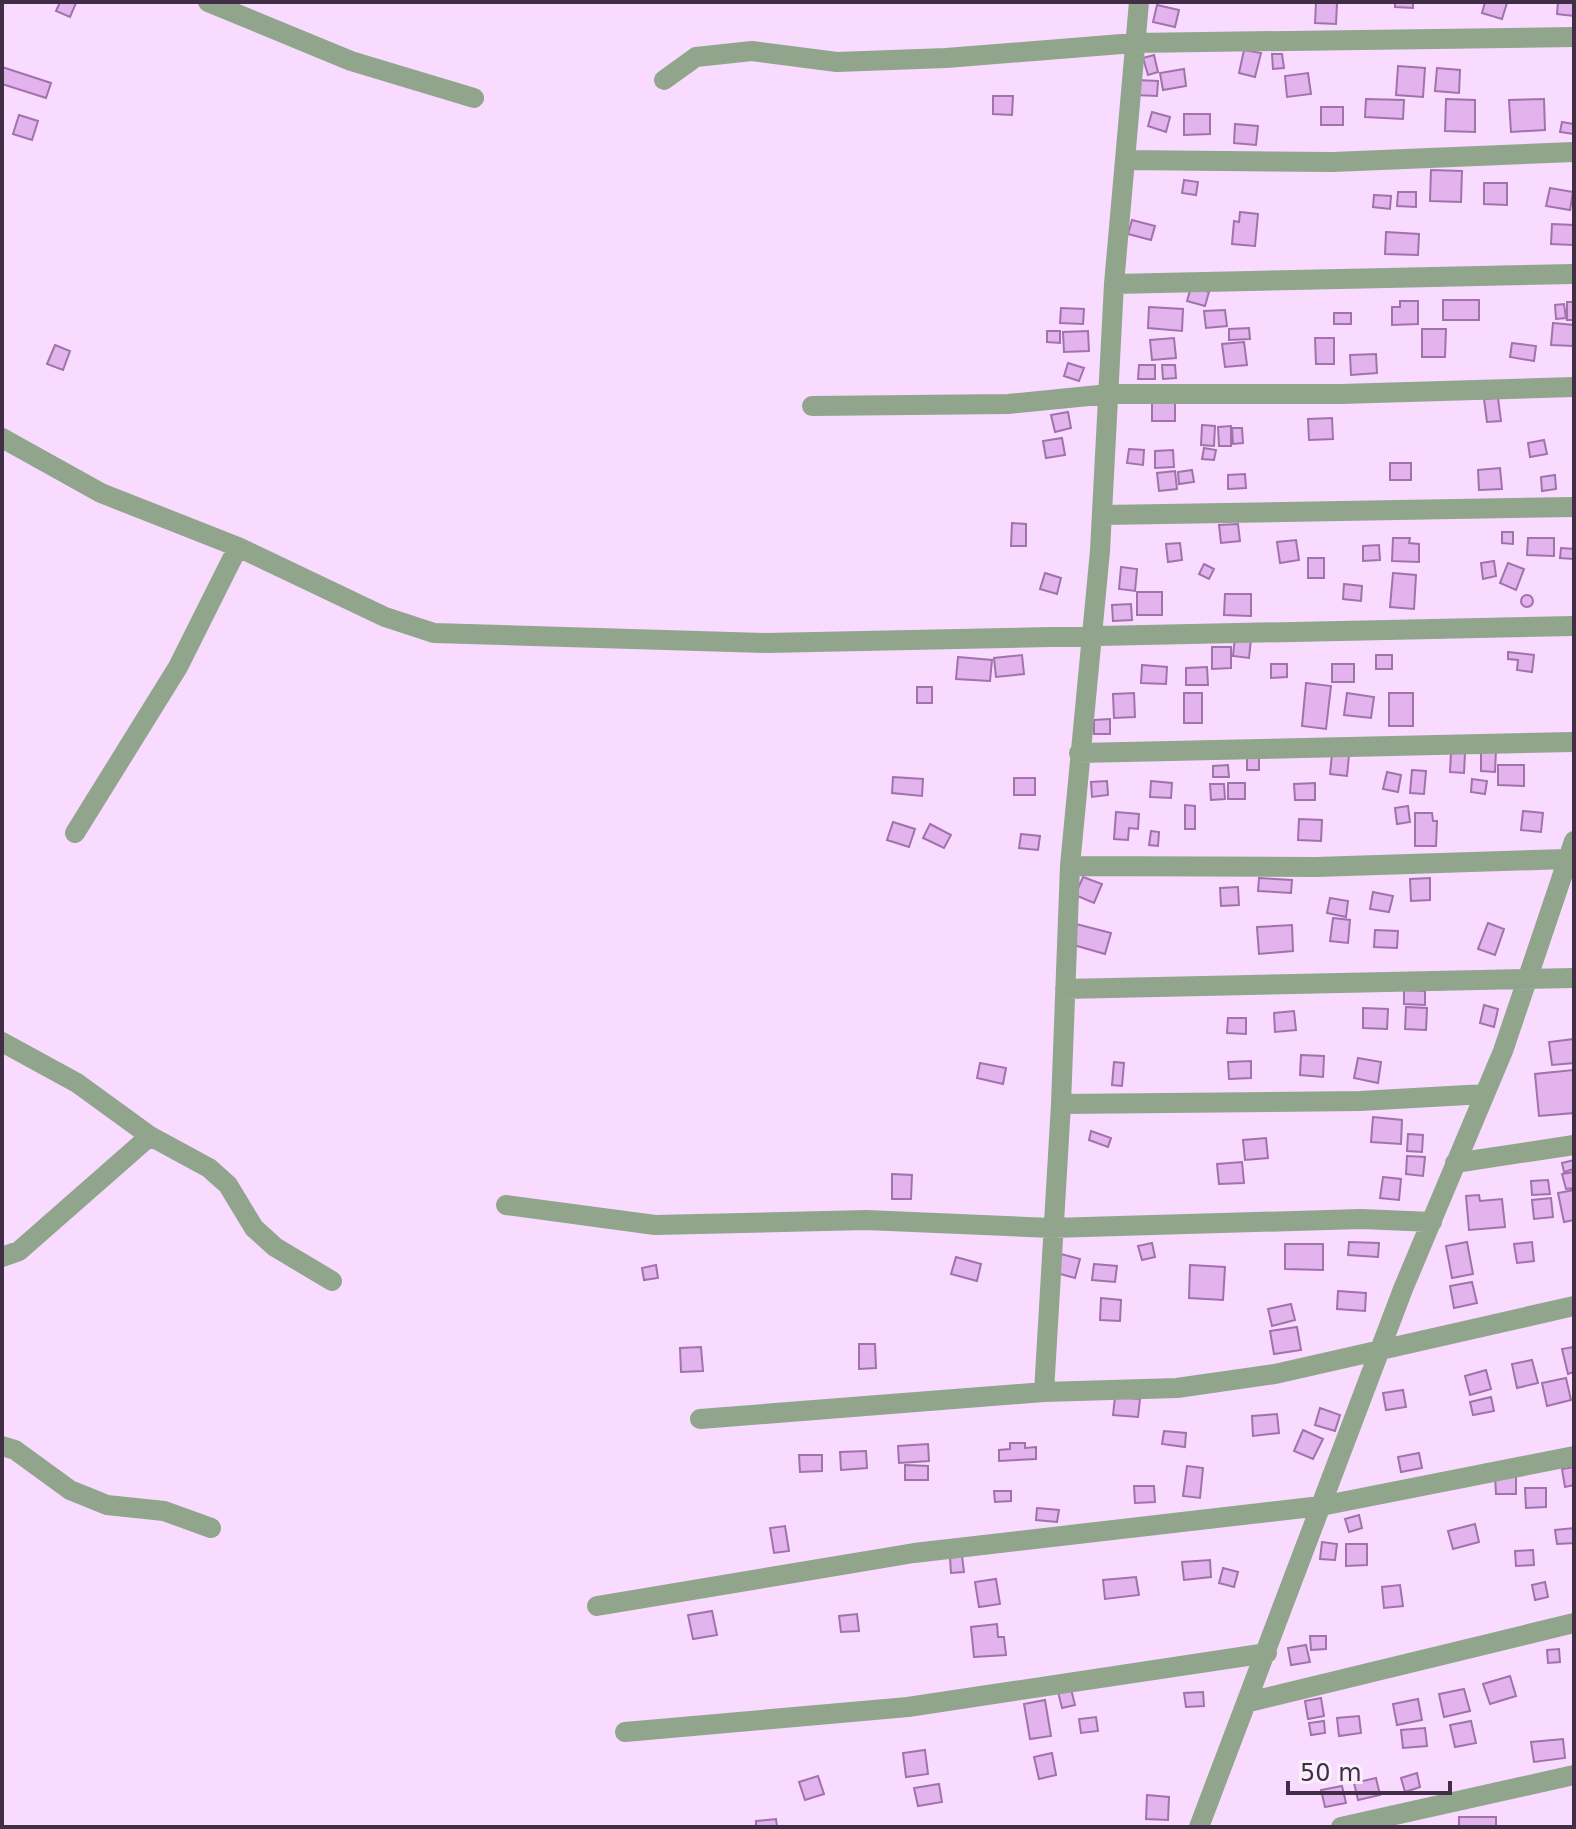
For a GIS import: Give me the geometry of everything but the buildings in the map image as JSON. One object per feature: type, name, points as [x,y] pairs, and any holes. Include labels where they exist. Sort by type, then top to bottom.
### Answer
[{"type":"street","points":[[208,2],[351,61],[474,98]]},
{"type":"street","points":[[1044,1392],[1051,1228],[1061,1104],[1070,866],[1103,515],[1114,284],[1139,2]]},
{"type":"street","points":[[664,80],[696,57],[752,51],[837,62],[946,58],[1134,43],[1574,37]]},
{"type":"street","points":[[1125,160],[1333,162],[1574,152]]},
{"type":"street","points":[[1114,284],[1574,274]]},
{"type":"street","points":[[812,406],[1008,404],[1109,394],[1341,394],[1574,387]]},
{"type":"street","points":[[2,438],[101,493],[238,547],[385,617],[434,633],[767,643],[1574,626]]},
{"type":"street","points":[[1103,515],[1574,507]]},
{"type":"street","points":[[75,833],[178,667],[238,547]]},
{"type":"street","points":[[1079,753],[1574,742]]},
{"type":"street","points":[[1070,866],[1316,867],[1570,850],[1485,1094],[1403,1289],[1249,1702],[1199,1827]]},
{"type":"street","points":[[1065,989],[1574,978]]},
{"type":"street","points":[[2,1042],[77,1083],[150,1136],[209,1168],[228,1185],[254,1228],[275,1247],[332,1281]]},
{"type":"street","points":[[1061,1104],[1360,1101],[1485,1094]]},
{"type":"street","points":[[2,1257],[19,1251],[150,1136]]},
{"type":"street","points":[[1455,1163],[1574,1145]]},
{"type":"street","points":[[506,1205],[655,1225],[866,1220],[1051,1228],[1361,1219],[1432,1222]]},
{"type":"street","points":[[700,1419],[1044,1392],[1177,1388],[1275,1374],[1574,1306]]},
{"type":"street","points":[[2,1446],[15,1450],[70,1490],[107,1505],[164,1511],[211,1528]]},
{"type":"street","points":[[597,1606],[914,1553],[1321,1506],[1574,1456]]},
{"type":"street","points":[[1249,1702],[1574,1623]]},
{"type":"street","points":[[625,1732],[908,1707],[1267,1653]]},
{"type":"street","points":[[1341,1827],[1574,1775]]}]
